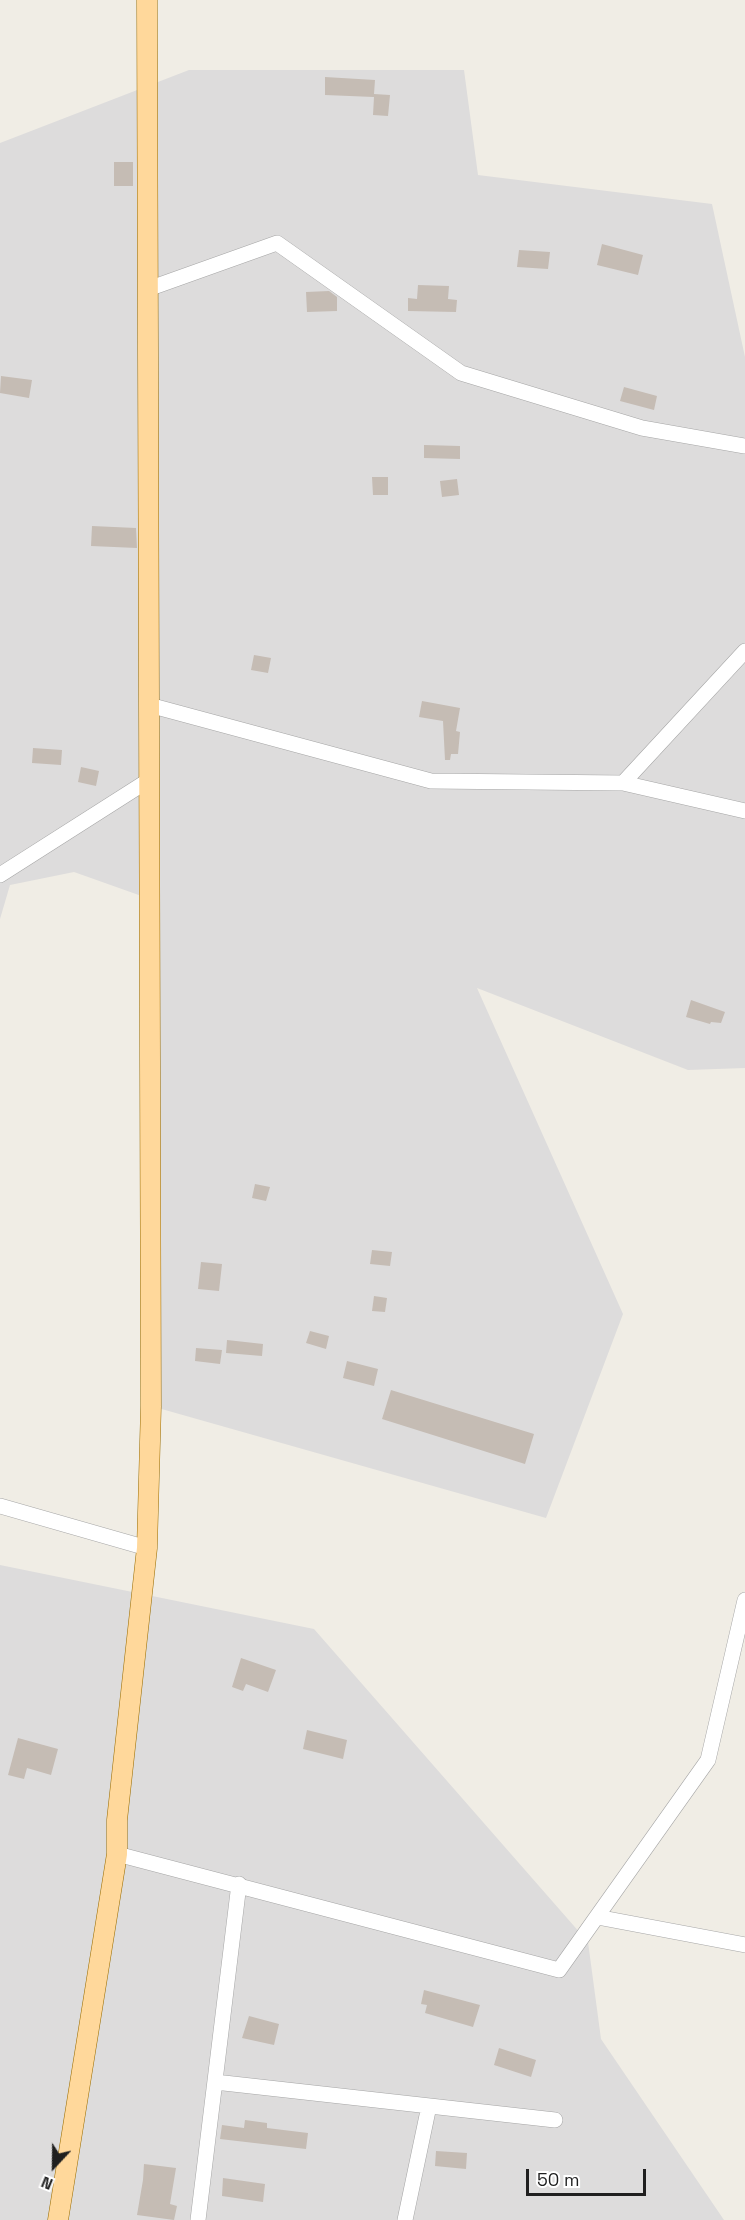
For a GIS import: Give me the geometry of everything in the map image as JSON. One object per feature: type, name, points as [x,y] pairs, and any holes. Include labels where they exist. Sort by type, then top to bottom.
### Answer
[{"type":"main road","points":[[58,2220],[117,1854],[117,1820],[147,1548],[151,1406],[147,0]]},
{"type":"street","points":[[148,289],[277,243],[461,373],[642,428],[745,446]]},
{"type":"street","points":[[623,783],[745,651]]},
{"type":"street","points":[[149,705],[431,781],[623,783],[745,811]]},
{"type":"street","points":[[0,875],[149,780]]},
{"type":"street","points":[[0,1506],[147,1548]]},
{"type":"street","points":[[117,1854],[239,1884],[559,1970],[708,1760],[745,1599]]},
{"type":"street","points":[[198,2220],[239,1884]]},
{"type":"street","points":[[597,1917],[745,1945]]},
{"type":"street","points":[[215,2082],[555,2120]]},
{"type":"street","points":[[405,2220],[429,2106]]},
{"type":"shaded area","points":[[189,70],[464,70],[478,175],[712,204],[745,357],[745,1068],[688,1070],[477,988],[623,1314],[546,1518],[151,1406],[150,899],[74,872],[10,885],[0,919],[0,143]]},
{"type":"shaded area","points":[[0,1565],[314,1629],[588,1942],[601,2039],[724,2220],[0,2220]]},
{"type":"building","points":[[325,77],[375,80],[374,94],[390,95],[388,116],[373,115],[374,97],[325,95]]},
{"type":"building","points":[[114,162],[133,162],[133,186],[114,186]]},
{"type":"building","points":[[602,244],[643,255],[638,275],[597,265]]},
{"type":"building","points":[[519,250],[550,252],[548,269],[517,267]]},
{"type":"building","points":[[418,285],[449,286],[448,299],[457,300],[456,312],[408,311],[408,298],[417,299]]},
{"type":"building","points":[[329,291],[337,297],[337,311],[307,312],[306,292]]},
{"type":"building","points":[[1,376],[32,380],[29,398],[0,393]]},
{"type":"building","points":[[624,387],[657,396],[654,410],[620,401]]},
{"type":"building","points":[[424,445],[460,446],[460,459],[424,458]]},
{"type":"building","points":[[372,477],[388,477],[388,495],[373,495]]},
{"type":"building","points":[[457,479],[459,495],[442,497],[440,481]]},
{"type":"building","points":[[92,526],[136,528],[137,548],[91,546]]},
{"type":"building","points":[[254,655],[271,658],[268,673],[251,670]]},
{"type":"building","points":[[422,701],[460,708],[456,731],[460,732],[458,754],[451,754],[450,760],[445,760],[443,721],[419,717]]},
{"type":"building","points":[[33,748],[62,750],[61,765],[32,763]]},
{"type":"building","points":[[81,767],[99,771],[96,786],[78,782]]},
{"type":"building","points":[[691,1000],[725,1012],[721,1023],[711,1022],[710,1024],[686,1017]]},
{"type":"building","points":[[255,1184],[270,1187],[266,1201],[252,1198]]},
{"type":"building","points":[[372,1250],[392,1252],[390,1266],[370,1264]]},
{"type":"building","points":[[201,1262],[222,1264],[219,1291],[198,1289]]},
{"type":"building","points":[[374,1296],[387,1298],[385,1312],[372,1311]]},
{"type":"building","points":[[310,1331],[329,1336],[326,1349],[306,1343]]},
{"type":"building","points":[[227,1340],[263,1344],[262,1356],[226,1353]]},
{"type":"building","points":[[196,1348],[222,1350],[220,1364],[195,1361]]},
{"type":"building","points":[[347,1361],[378,1369],[374,1386],[343,1378]]},
{"type":"building","points":[[391,1390],[534,1434],[525,1464],[382,1419]]},
{"type":"building","points":[[241,1658],[276,1670],[268,1692],[246,1684],[243,1691],[232,1687]]},
{"type":"building","points":[[307,1730],[347,1740],[343,1759],[303,1749]]},
{"type":"building","points":[[18,1738],[58,1749],[51,1775],[27,1768],[24,1779],[8,1775]]},
{"type":"building","points":[[424,1990],[480,2005],[473,2027],[425,2013],[427,2005],[421,2004]]},
{"type":"building","points":[[249,2016],[279,2024],[274,2045],[242,2038]]},
{"type":"building","points":[[499,2048],[536,2060],[531,2077],[494,2065]]},
{"type":"building","points":[[245,2120],[267,2123],[267,2128],[308,2133],[306,2149],[220,2139],[222,2125],[244,2128]]},
{"type":"building","points":[[436,2151],[467,2153],[466,2169],[435,2166]]},
{"type":"building","points":[[144,2164],[176,2168],[170,2204],[177,2206],[174,2220],[137,2215]]},
{"type":"building","points":[[223,2178],[265,2184],[263,2202],[222,2196]]}]
